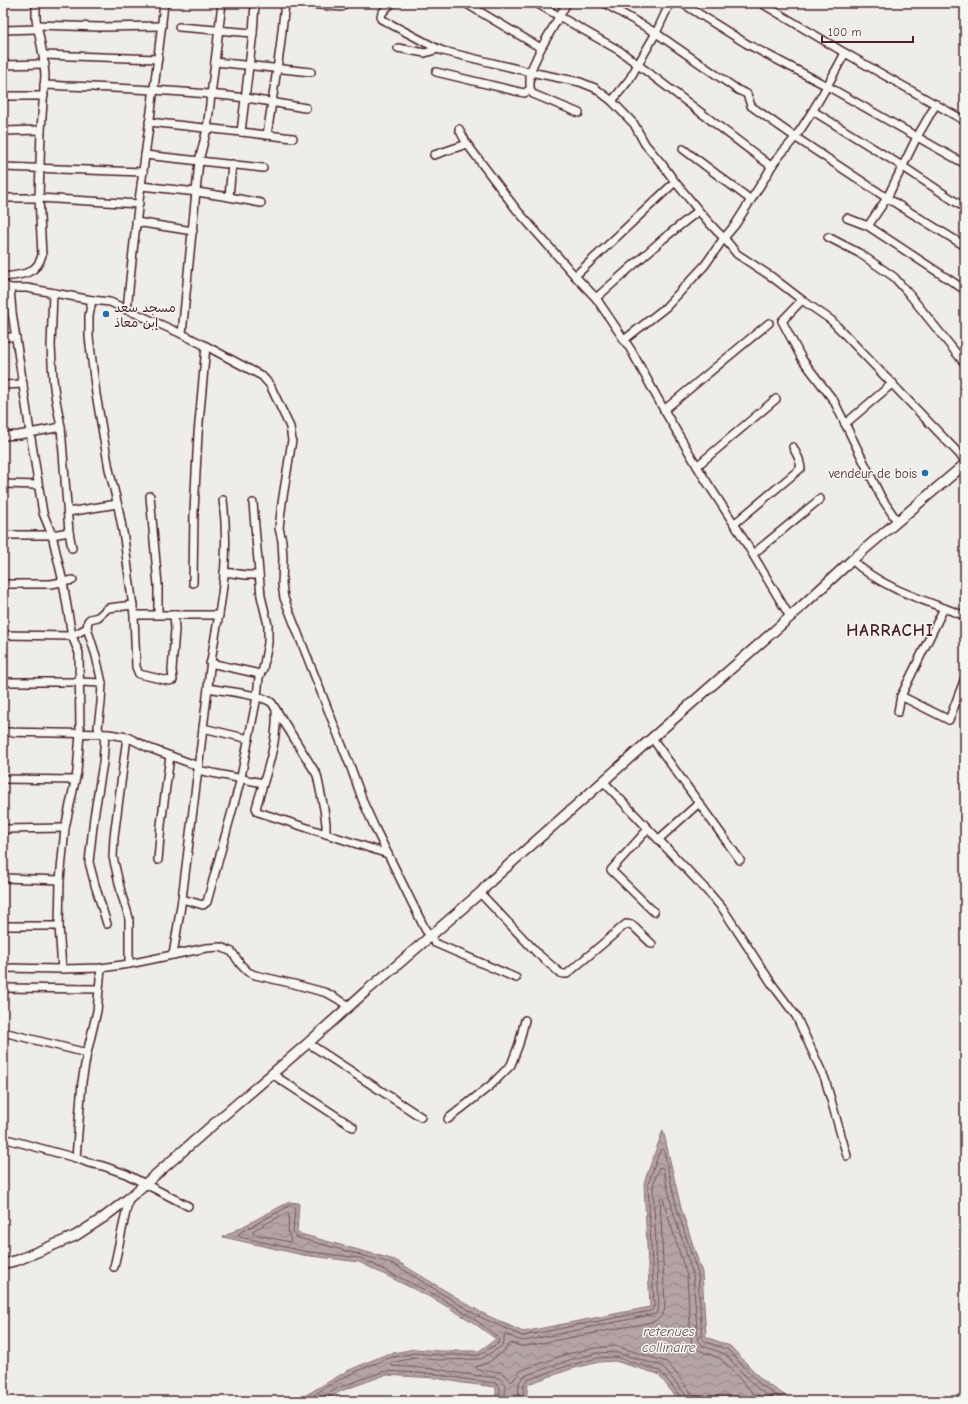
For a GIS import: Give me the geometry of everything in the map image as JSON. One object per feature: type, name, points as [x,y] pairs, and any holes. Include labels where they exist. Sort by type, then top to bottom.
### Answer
[{"type":"main road","points":[[3,1264],[18,1260],[75,1236],[103,1218],[129,1198],[480,893],[492,880],[790,617],[852,560],[965,464]]},
{"type":"street","points":[[3,277],[24,274],[30,271],[40,262],[42,255],[39,198],[45,64],[38,27],[36,3]]},
{"type":"street","points":[[127,310],[136,222],[164,3]]},
{"type":"street","points":[[182,334],[199,161],[207,129],[222,3]]},
{"type":"street","points":[[241,132],[253,33],[255,3]]},
{"type":"street","points":[[267,135],[285,3]]},
{"type":"street","points":[[298,3],[342,7]]},
{"type":"street","points":[[392,3],[382,12],[380,16],[381,19],[443,51],[530,72],[580,82],[595,88],[612,101],[634,124],[645,144],[698,211],[737,254],[772,277],[831,320],[965,460]]},
{"type":"street","points":[[536,3],[620,51],[638,63],[656,79],[771,166]]},
{"type":"street","points":[[567,3],[541,48],[530,72],[530,90],[533,94],[579,113]]},
{"type":"street","points":[[604,3],[656,33],[738,90],[747,94],[750,106],[795,138],[887,198],[965,246]]},
{"type":"street","points":[[612,101],[629,80],[656,33],[670,3]]},
{"type":"street","points":[[682,3],[747,44],[827,86],[965,164]]},
{"type":"street","points":[[761,3],[845,53],[965,121]]},
{"type":"street","points":[[469,4],[541,48]]},
{"type":"street","points":[[3,30],[38,27],[162,26]]},
{"type":"street","points":[[179,27],[253,33]]},
{"type":"street","points":[[398,48],[425,53],[438,48]]},
{"type":"street","points":[[624,340],[666,307],[705,265],[735,225],[768,174],[771,166],[795,138],[813,111],[845,53]]},
{"type":"street","points":[[43,55],[158,59]]},
{"type":"street","points":[[215,62],[311,72]]},
{"type":"street","points":[[3,65],[45,64]]},
{"type":"street","points":[[436,72],[524,93],[530,90]]},
{"type":"street","points":[[44,85],[211,95],[245,98],[306,108]]},
{"type":"street","points":[[3,96],[44,96]]},
{"type":"street","points":[[868,226],[887,198],[917,137],[936,104]]},
{"type":"street","points":[[813,111],[902,166],[965,208]]},
{"type":"street","points":[[149,122],[293,138]]},
{"type":"street","points":[[459,129],[467,144],[516,209],[596,298],[631,350],[697,466],[790,617]]},
{"type":"street","points":[[3,131],[41,130]]},
{"type":"street","points":[[434,155],[467,144]]},
{"type":"street","points":[[683,149],[751,200]]},
{"type":"street","points":[[145,155],[263,168]]},
{"type":"street","points":[[229,197],[232,164]]},
{"type":"street","points":[[3,166],[143,172]]},
{"type":"street","points":[[575,276],[676,182]]},
{"type":"street","points":[[141,186],[197,192],[261,203]]},
{"type":"street","points":[[3,198],[39,198],[139,204]]},
{"type":"street","points":[[596,298],[663,239],[698,211]]},
{"type":"street","points":[[848,218],[868,226],[965,290]]},
{"type":"street","points":[[136,222],[193,231]]},
{"type":"street","points":[[828,237],[859,253],[894,277],[965,364]]},
{"type":"street","points":[[3,284],[10,288],[27,288],[110,302],[206,346],[262,376],[270,385],[290,427],[292,440],[279,528],[282,541],[282,584],[284,598],[364,804],[388,854],[435,944],[516,978]]},
{"type":"street","points":[[10,288],[43,513],[52,534],[63,582],[72,636],[79,653],[80,733],[75,780],[65,828],[60,880],[59,926],[62,969]]},
{"type":"street","points":[[53,293],[51,346],[55,395],[61,427],[69,532],[72,548]]},
{"type":"street","points":[[92,300],[89,316],[89,337],[95,386],[109,469],[117,504],[133,605],[136,667],[138,673],[171,682],[174,678],[172,670],[175,629],[174,615]]},
{"type":"street","points":[[802,300],[782,321],[802,359],[834,400],[881,497],[897,521]]},
{"type":"street","points":[[664,410],[769,323]]},
{"type":"street","points":[[3,337],[16,337]]},
{"type":"street","points":[[193,583],[194,503],[206,346]]},
{"type":"street","points":[[3,385],[23,384]]},
{"type":"street","points":[[845,424],[893,384]]},
{"type":"street","points":[[697,466],[776,399]]},
{"type":"street","points":[[3,436],[19,435],[61,427]]},
{"type":"street","points":[[734,524],[801,468],[799,459],[793,447]]},
{"type":"street","points":[[3,484],[38,485]]},
{"type":"street","points":[[150,496],[158,585],[158,614]]},
{"type":"street","points":[[752,554],[820,499]]},
{"type":"street","points":[[174,955],[210,662],[219,615],[224,572],[226,519],[223,500]]},
{"type":"street","points":[[182,899],[202,905],[206,902],[241,779],[260,674],[263,669],[269,637],[268,625],[261,596],[253,503]]},
{"type":"street","points":[[68,512],[117,504]]},
{"type":"street","points":[[3,535],[52,534],[69,532]]},
{"type":"street","points":[[852,560],[863,570],[883,583],[965,616]]},
{"type":"street","points":[[224,572],[259,575]]},
{"type":"street","points":[[3,584],[43,584],[73,580]]},
{"type":"street","points":[[107,924],[103,908],[94,885],[89,862],[94,817],[103,763],[102,734],[98,727],[102,683],[96,656],[87,628],[88,621],[90,619],[98,617],[108,608],[133,605]]},
{"type":"street","points":[[898,712],[901,696],[944,608]]},
{"type":"street","points":[[134,615],[219,615]]},
{"type":"street","points":[[3,635],[72,636],[87,628]]},
{"type":"street","points":[[210,662],[260,674]]},
{"type":"street","points":[[901,696],[949,720],[965,678]]},
{"type":"street","points":[[3,682],[102,683]]},
{"type":"street","points":[[208,688],[257,697],[269,700],[272,703],[317,775],[324,809],[326,834]]},
{"type":"street","points":[[276,711],[272,752],[256,808],[258,812],[388,854]]},
{"type":"street","points":[[203,728],[249,739]]},
{"type":"street","points":[[3,732],[120,735],[198,768],[263,784]]},
{"type":"street","points":[[127,737],[114,837],[114,857],[122,896],[129,918],[129,964]]},
{"type":"street","points":[[652,738],[740,860]]},
{"type":"street","points":[[158,860],[170,756]]},
{"type":"street","points":[[3,780],[75,780]]},
{"type":"street","points":[[603,781],[710,894],[796,1016],[825,1079],[847,1156]]},
{"type":"street","points":[[659,839],[698,803]]},
{"type":"street","points":[[3,829],[65,828]]},
{"type":"street","points":[[648,829],[611,870],[654,912]]},
{"type":"street","points":[[3,878],[60,880]]},
{"type":"street","points":[[480,893],[538,954],[564,974],[567,974],[626,924],[632,925],[652,944]]},
{"type":"street","points":[[3,926],[59,926]]},
{"type":"street","points":[[3,968],[102,968],[206,948],[221,947],[232,952],[248,972],[327,993],[350,1006]]},
{"type":"street","points":[[76,1158],[82,1082],[97,1012],[102,968]]},
{"type":"street","points":[[3,988],[99,989]]},
{"type":"street","points":[[448,1119],[491,1085],[511,1065],[519,1044],[525,1020]]},
{"type":"street","points":[[3,1032],[87,1053]]},
{"type":"street","points":[[308,1043],[421,1117]]},
{"type":"street","points":[[272,1074],[353,1127]]},
{"type":"street","points":[[3,1138],[104,1166],[126,1174],[188,1206]]},
{"type":"street","points":[[114,1267],[129,1198]]},
{"type":"water","name":"retenues collinaire","points":[[663,1130],[681,1208],[702,1273],[706,1337],[730,1346],[764,1382],[786,1396],[790,1401],[679,1401],[658,1374],[615,1361],[599,1362],[571,1369],[528,1384],[526,1401],[496,1401],[496,1387],[435,1378],[385,1375],[341,1391],[323,1401],[296,1401],[347,1371],[387,1354],[415,1349],[439,1351],[479,1351],[496,1339],[471,1321],[436,1300],[359,1262],[303,1255],[223,1237],[289,1202],[299,1203],[297,1233],[395,1260],[482,1313],[523,1332],[650,1307],[644,1183]]},
{"type":"place","name":"مسجد سعد إبن معاذ","points":[[106,314]]},
{"type":"place","name":"vendeur de bois","points":[[925,473]]},
{"type":"district","name":"HARRACHI","points":[[890,630]]}]
